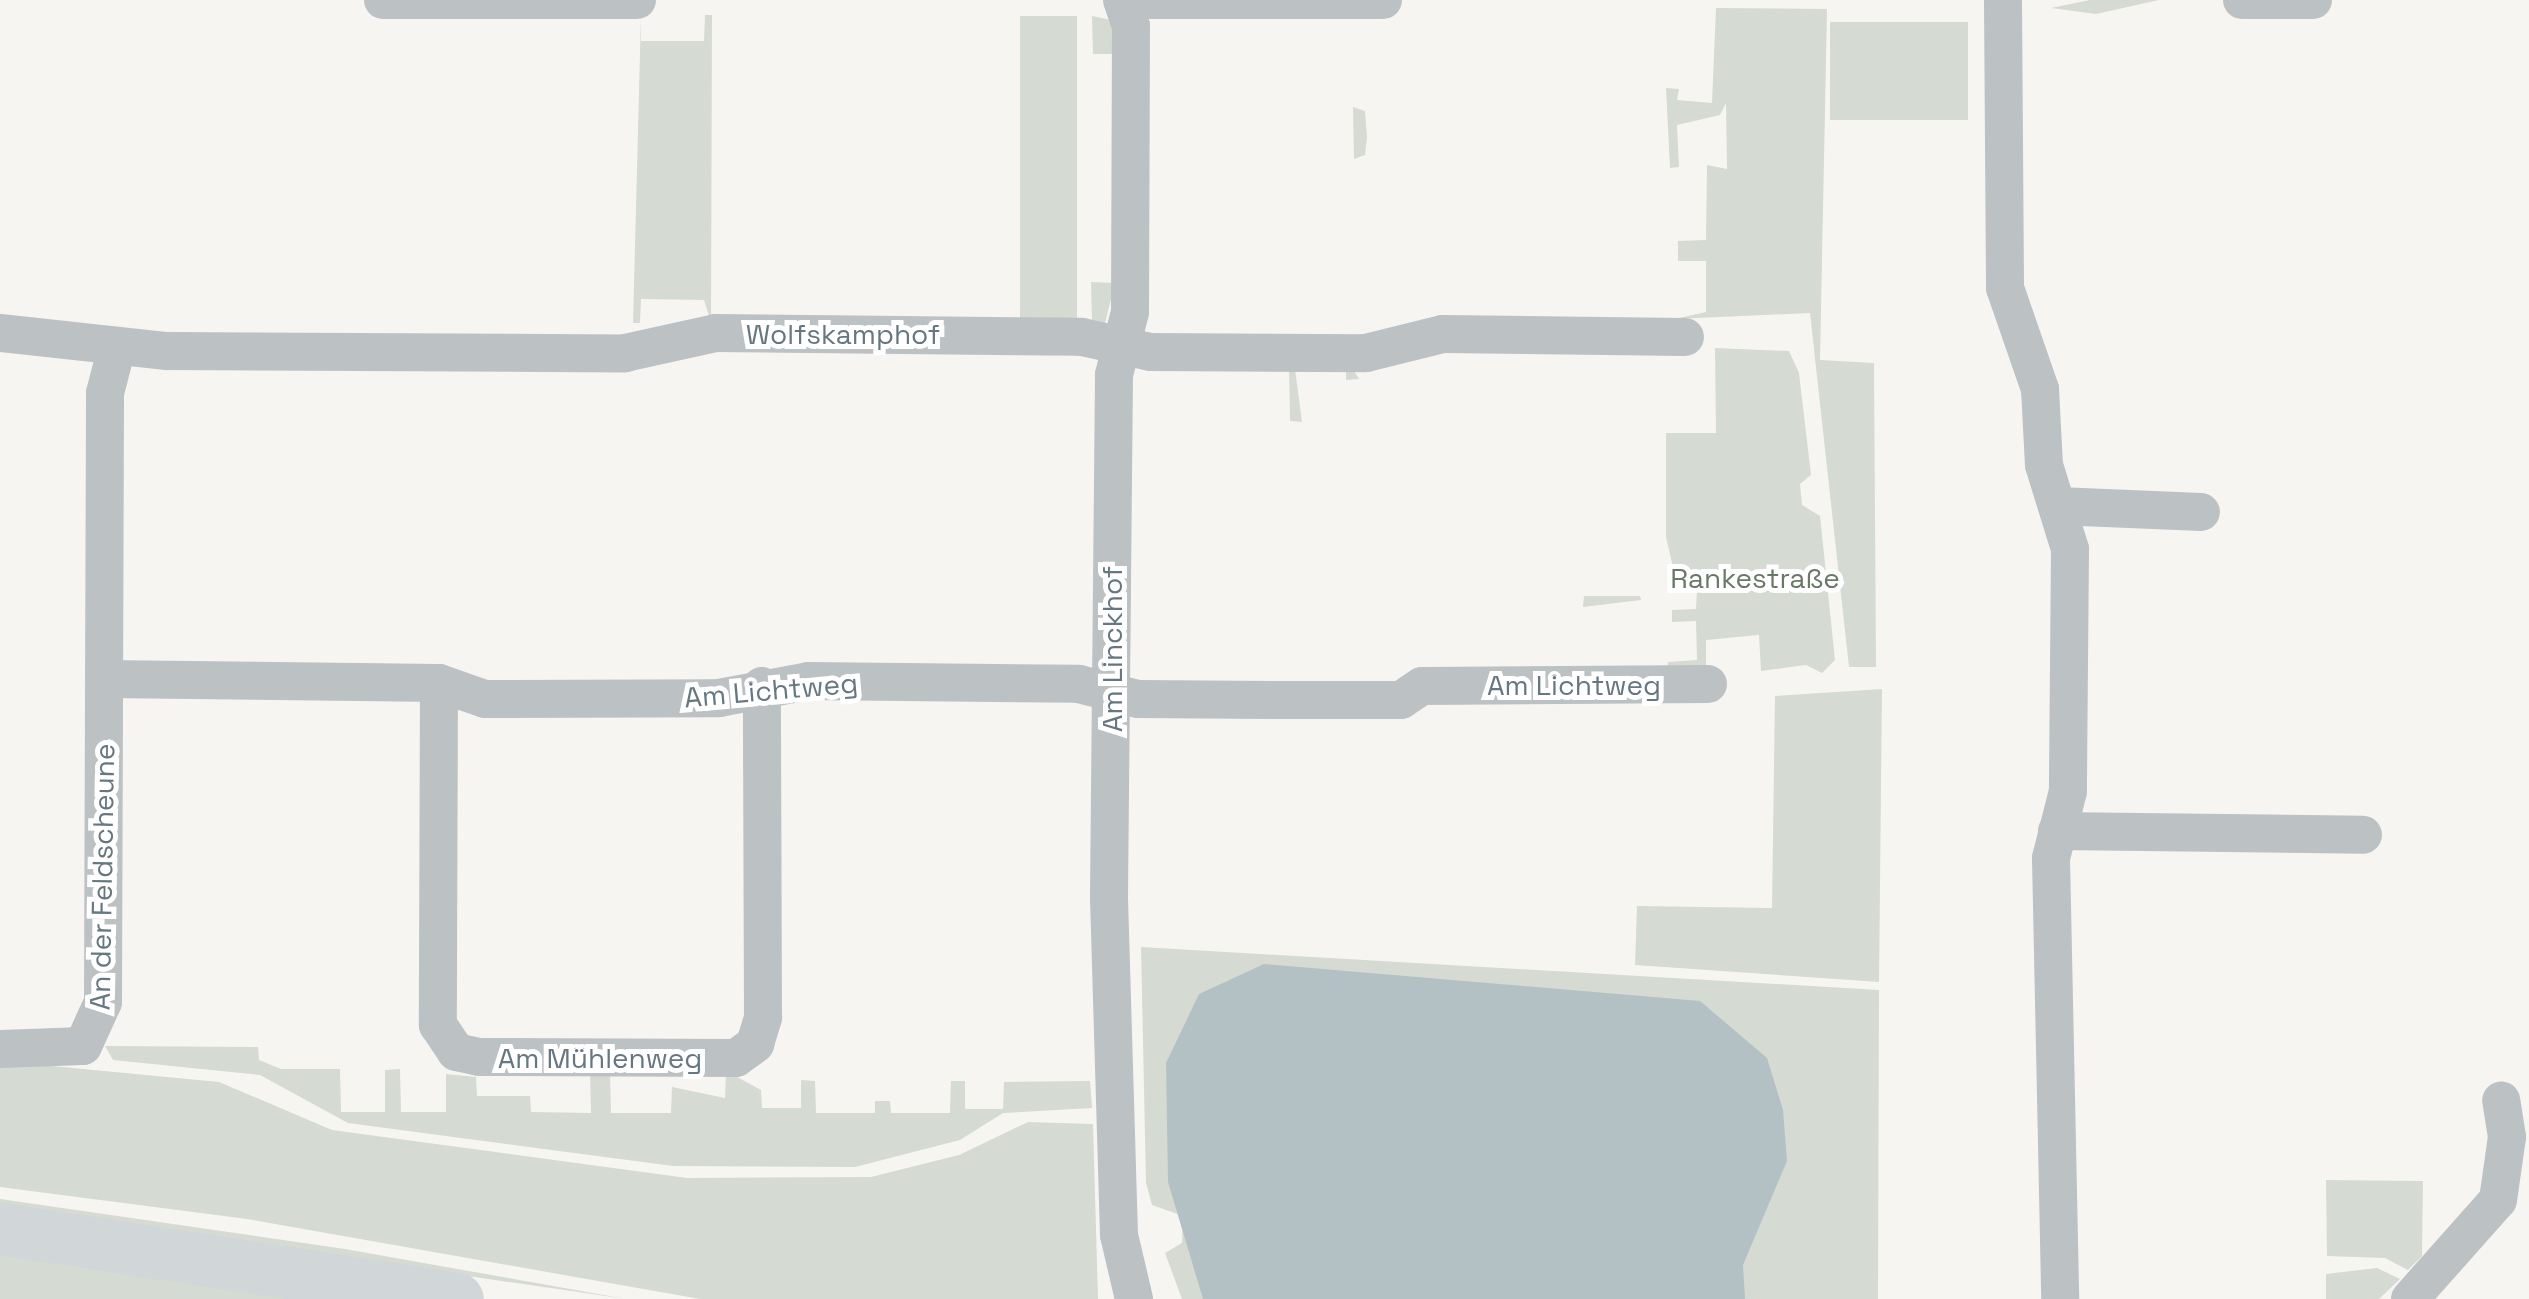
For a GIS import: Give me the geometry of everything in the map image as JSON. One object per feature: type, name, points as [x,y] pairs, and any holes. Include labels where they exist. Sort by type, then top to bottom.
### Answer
[{"type":"main road","points":[[0,1229],[458,1299]]},
{"type":"street","points":[[383,0],[637,0]]},
{"type":"street","name":"Am Linckhof","points":[[1122,0],[1131,55],[1122,343],[1114,372],[1113,1116],[1120,1234],[1134,1299]]},
{"type":"street","points":[[1130,0],[1383,0]]},
{"type":"street","points":[[2003,0],[2005,288],[2040,389],[2058,506],[2070,549],[2068,791],[2056,831],[2060,1299]]},
{"type":"street","points":[[2242,0],[2313,0]]},
{"type":"street","name":"Wolfskamphof","points":[[0,333],[66,334],[118,347],[625,353],[716,334],[1122,343],[1150,352],[1366,353],[1443,334],[1685,337]]},
{"type":"street","points":[[104,680],[105,393],[118,347]]},
{"type":"street","points":[[2058,506],[2200,512]]},
{"type":"street","name":"Am Lichtweg","points":[[104,680],[439,684],[485,699],[719,698],[762,686],[1003,682],[1112,692],[1400,700],[1422,686],[1708,684]]},
{"type":"street","name":"An der Feldscheune","points":[[0,1049],[75,1048],[98,1028],[104,680]]},
{"type":"street","name":"Am Mühlenweg","points":[[439,684],[438,1025],[456,1052],[479,1058],[736,1058],[755,1044],[763,1017],[762,686]]},
{"type":"street","points":[[2056,831],[2363,835]]},
{"type":"street","points":[[2410,1299],[2498,1200],[2507,1137],[2501,1100]]},
{"type":"green space","points":[[2090,0],[2159,0],[2096,14],[2051,8]]},
{"type":"green space","points":[[1716,8],[1827,9],[1820,360],[1874,363],[1876,667],[1849,667],[1810,313],[1675,319],[1706,312],[1706,261],[1678,261],[1678,241],[1706,240],[1707,165],[1727,169],[1726,103],[1720,115],[1677,125],[1679,167],[1670,168],[1666,88],[1679,89],[1677,100],[1712,103]]},
{"type":"green space","points":[[641,15],[641,41],[704,41],[705,15],[712,15],[711,322],[704,300],[641,299],[640,323],[633,323]]},
{"type":"green space","points":[[1020,16],[1077,16],[1077,323],[1020,323]]},
{"type":"green space","points":[[1092,16],[1111,20],[1116,54],[1093,54]]},
{"type":"green space","points":[[1830,22],[1968,22],[1968,120],[1830,120]]},
{"type":"green space","points":[[1353,107],[1365,111],[1367,137],[1365,155],[1354,159]]},
{"type":"green space","points":[[1091,282],[1115,283],[1105,323],[1092,323]]},
{"type":"green space","name":"Rankestraße","points":[[1715,348],[1789,351],[1799,373],[1811,475],[1800,484],[1802,505],[1820,516],[1835,660],[1822,673],[1806,665],[1761,671],[1759,635],[1706,640],[1706,671],[1667,671],[1668,662],[1697,660],[1696,621],[1672,622],[1672,610],[1696,609],[1698,572],[1674,571],[1666,537],[1666,433],[1716,433]]},
{"type":"green space","points":[[1350,364],[1359,379],[1346,380],[1346,369],[1295,369],[1302,422],[1290,421],[1289,365]]},
{"type":"green space","points":[[1584,596],[1640,596],[1641,600],[1583,607]]},
{"type":"green space","points":[[1882,689],[1879,982],[1635,965],[1637,906],[1772,908],[1775,696]]},
{"type":"green space","points":[[1141,947],[1879,990],[1878,1299],[1182,1299],[1165,1253],[1182,1243],[1183,1216],[1152,1205],[1146,1183]]},
{"type":"green space","points":[[105,1046],[258,1047],[259,1060],[281,1069],[340,1069],[341,1112],[385,1112],[385,1070],[400,1069],[401,1112],[446,1112],[446,1074],[476,1077],[477,1096],[530,1096],[531,1112],[591,1113],[590,1070],[610,1070],[611,1113],[671,1113],[672,1087],[725,1098],[726,1071],[761,1090],[762,1108],[801,1108],[801,1080],[815,1081],[816,1113],[875,1113],[875,1101],[890,1101],[891,1113],[950,1113],[951,1081],[965,1081],[965,1109],[1003,1109],[1004,1082],[1090,1081],[1092,1108],[1003,1113],[960,1140],[855,1167],[673,1166],[348,1123],[260,1075],[113,1060]]},
{"type":"green space","points":[[0,1061],[219,1082],[332,1130],[687,1178],[871,1177],[959,1155],[1028,1122],[1093,1124],[1098,1299],[700,1299],[247,1219],[0,1187]]},
{"type":"green space","points":[[2326,1180],[2423,1181],[2422,1256],[2408,1270],[2385,1258],[2327,1256]]},
{"type":"green space","points":[[0,1199],[345,1249],[626,1299],[0,1208]]},
{"type":"green space","points":[[0,1248],[347,1299],[0,1299]]},
{"type":"green space","points":[[2377,1268],[2400,1279],[2379,1299],[2326,1299],[2326,1274]]},
{"type":"shaded area","points":[[1264,964],[1700,1001],[1767,1058],[1783,1110],[1787,1161],[1743,1265],[1745,1299],[1203,1299],[1168,1182],[1166,1063],[1199,994]]}]
